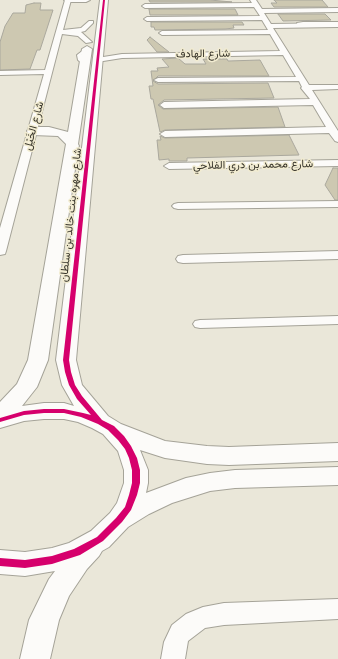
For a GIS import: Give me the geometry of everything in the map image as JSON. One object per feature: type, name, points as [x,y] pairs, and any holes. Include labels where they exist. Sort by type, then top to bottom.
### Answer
[{"type":"street","points":[[68,0],[86,0]]},
{"type":"street","name":"شارع الخَيْل","points":[[0,251],[58,32],[68,0]]},
{"type":"street","name":"شارع مهره بنت خالد بن سلطان","points":[[93,0],[91,53],[66,360],[70,378],[79,397],[121,438],[133,458],[136,470],[136,482],[133,495],[128,508],[109,530]]},
{"type":"street","name":"شارع مهره بنت خالد بن سلطان","points":[[0,414],[15,400],[26,386],[34,373],[38,360],[73,146],[91,53],[104,0]]},
{"type":"street","points":[[256,5],[338,139]]},
{"type":"street","points":[[145,6],[256,5],[338,10]]},
{"type":"street","points":[[147,19],[264,18]]},
{"type":"street","points":[[58,32],[83,30],[91,22]]},
{"type":"street","points":[[162,33],[271,29],[338,24]]},
{"type":"street","points":[[71,32],[82,34],[91,53]]},
{"type":"street","name":"شارع الهادف","points":[[91,53],[122,56],[284,53]]},
{"type":"street","points":[[0,73],[48,72]]},
{"type":"street","points":[[158,80],[300,79]]},
{"type":"street","points":[[306,88],[338,88]]},
{"type":"street","points":[[164,105],[314,102]]},
{"type":"street","points":[[322,115],[338,115]]},
{"type":"street","points":[[165,134],[332,130]]},
{"type":"street","points":[[33,131],[62,133],[70,139],[73,146]]},
{"type":"street","name":"شارع محمد بن دري الفلاحي","points":[[168,166],[338,163]]},
{"type":"street","points":[[178,206],[338,204]]},
{"type":"street","points":[[183,259],[338,255]]},
{"type":"street","points":[[200,324],[338,320]]},
{"type":"street","points":[[0,420],[24,413],[64,411],[83,415],[140,441],[159,447],[186,453],[207,455],[229,456],[338,452]]},
{"type":"street","points":[[0,562],[25,564],[52,560],[77,552],[140,507],[163,496],[186,488],[210,482],[235,479],[338,476]]},
{"type":"street","points":[[35,659],[44,620],[58,588],[77,561],[109,530]]},
{"type":"street","points":[[173,659],[176,642],[180,633],[194,622],[203,618],[224,614],[338,609]]},
{"type":"building","points":[[149,0],[210,0],[232,2],[150,2]]},
{"type":"building","points":[[274,0],[322,0],[328,7],[274,7],[271,3],[277,3]]},
{"type":"building","points":[[41,3],[40,10],[53,10],[40,50],[37,50],[30,69],[0,70],[0,42],[5,26],[13,13],[25,13],[26,5]]},
{"type":"building","points":[[149,9],[235,9],[238,15],[150,15]]},
{"type":"building","points":[[278,14],[325,14],[331,20],[283,21]]},
{"type":"building","points":[[151,22],[242,22],[244,25],[233,25],[234,28],[225,29],[155,30],[154,27],[151,27]]},
{"type":"building","points":[[150,37],[169,52],[157,52],[147,40]]},
{"type":"building","points":[[178,58],[185,64],[206,64],[203,59],[227,59],[228,61],[260,60],[269,76],[158,76],[153,81],[158,84],[268,83],[274,98],[164,100],[158,105],[163,109],[278,107],[285,127],[165,130],[160,132],[149,86],[153,86],[151,71],[158,71],[157,68],[169,67],[162,59]]},
{"type":"building","points":[[289,135],[299,155],[187,158],[187,161],[169,161],[169,159],[159,160],[157,140],[161,140],[160,136],[165,138]]},
{"type":"building","points":[[333,168],[338,168],[338,200],[335,200],[325,185]]},
{"type":"cycle path","points":[[100,422],[79,397],[72,385],[66,360],[104,0]]},
{"type":"cycle path","points":[[0,420],[24,413],[44,411],[64,411],[83,415],[111,428],[121,438],[133,458],[136,470],[136,483],[128,508],[119,520],[100,539],[77,552],[52,560],[25,564],[0,562]]}]
